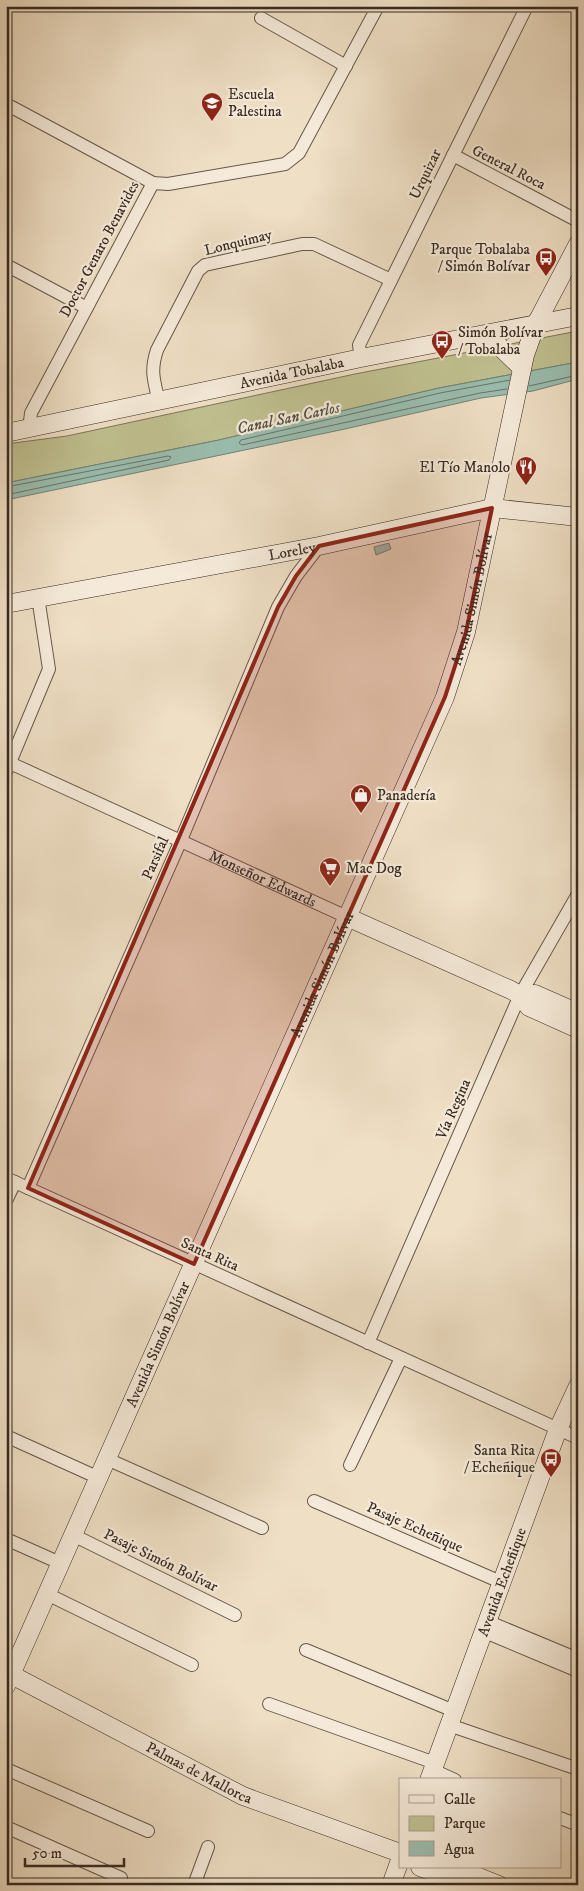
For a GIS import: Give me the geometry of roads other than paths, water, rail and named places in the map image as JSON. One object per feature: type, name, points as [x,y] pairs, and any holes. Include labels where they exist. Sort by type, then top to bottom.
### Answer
[{"type":"street","name":"Doctor Genaro Benavides","points":[[29,429],[31,413],[85,307],[153,183],[168,184],[290,162],[299,153],[378,6]]},
{"type":"street","name":"Urquizar","points":[[361,358],[359,345],[527,6]]},
{"type":"street","points":[[261,18],[346,66]]},
{"type":"street","points":[[6,104],[153,183]]},
{"type":"street","name":"General Roca","points":[[453,156],[578,221]]},
{"type":"street","name":"Lonquimay","points":[[160,402],[152,373],[157,350],[198,270],[204,265],[292,246],[314,244],[391,280]]},
{"type":"street","name":"Avenida Simón Bolívar","points":[[8,1678],[99,1478],[445,697],[466,632],[512,409],[522,371],[536,324],[578,244]]},
{"type":"street","points":[[6,266],[85,307]]},
{"type":"street","name":"Avenida Tobalaba","points":[[6,433],[160,402],[361,358],[578,316]]},
{"type":"street","points":[[481,336],[496,344],[522,371]]},
{"type":"street","name":"Loreley","points":[[6,604],[319,546],[492,508],[578,517]]},
{"type":"street","name":"Parsifal","points":[[28,1188],[181,840],[278,606],[296,576],[319,546]]},
{"type":"street","points":[[8,766],[49,668],[38,598]]},
{"type":"street","name":"Monseñor Edwards","points":[[8,766],[181,840],[520,995],[529,1006],[578,1030]]},
{"type":"street","name":"Vía Regina","points":[[368,1343],[520,995],[578,894]]},
{"type":"street","name":"Monseñor Edwards","points":[[520,995],[535,994],[578,1014]]},
{"type":"street","points":[[6,1201],[10,1180]]},
{"type":"street","name":"Santa Rita","points":[[10,1180],[578,1438]]},
{"type":"street","points":[[350,1466],[402,1358]]},
{"type":"street","name":"Avenida Echeñique","points":[[432,1771],[487,1627],[558,1429],[578,1386]]},
{"type":"street","points":[[6,1436],[99,1478]]},
{"type":"street","points":[[107,1459],[262,1528]]},
{"type":"street","name":"Pasaje Echeñique","points":[[314,1501],[503,1583]]},
{"type":"street","name":"Pasaje Simón Bolívar","points":[[73,1535],[235,1615]]},
{"type":"street","points":[[6,1539],[60,1564]]},
{"type":"street","points":[[47,1594],[192,1666]]},
{"type":"street","points":[[487,1627],[578,1659]]},
{"type":"street","points":[[487,1627],[578,1672]]},
{"type":"street","points":[[306,1650],[452,1718],[578,1769]]},
{"type":"street","name":"Palmas de Mallorca","points":[[8,1678],[127,1733],[243,1796],[399,1853]]},
{"type":"street","points":[[269,1704],[450,1778]]},
{"type":"street","points":[[6,1769],[148,1832]]},
{"type":"street","points":[[562,1819],[578,1825]]},
{"type":"street","points":[[6,1827],[122,1878]]},
{"type":"street","points":[[194,1885],[208,1848]]},
{"type":"street","points":[[391,1885],[399,1863]]},
{"type":"street","points":[[423,1868],[468,1885]]},
{"type":"street","points":[[457,1868],[500,1885]]},
{"type":"water","points":[[578,362],[578,379],[533,391],[481,398],[345,429],[6,500],[6,483],[219,440],[439,388]]},
{"type":"water","points":[[389,543],[391,549],[376,555],[374,547]]},
{"type":"place","name":"Escuela Palestina","points":[[212,122]]},
{"type":"place","name":"Parque Tobalaba / Simón Bolívar","points":[[546,277]]},
{"type":"place","name":"Simón Bolívar / Tobalaba","points":[[442,360]]},
{"type":"place","name":"El Tío Manolo","points":[[526,486]]},
{"type":"place","name":"Panadería","points":[[361,814]]},
{"type":"place","name":"Mac Dog","points":[[330,887]]},
{"type":"place","name":"Santa Rita / Echeñique","points":[[551,1478]]},
{"type":"water label","name":"Canal San Carlos","points":[[288,417]]}]
